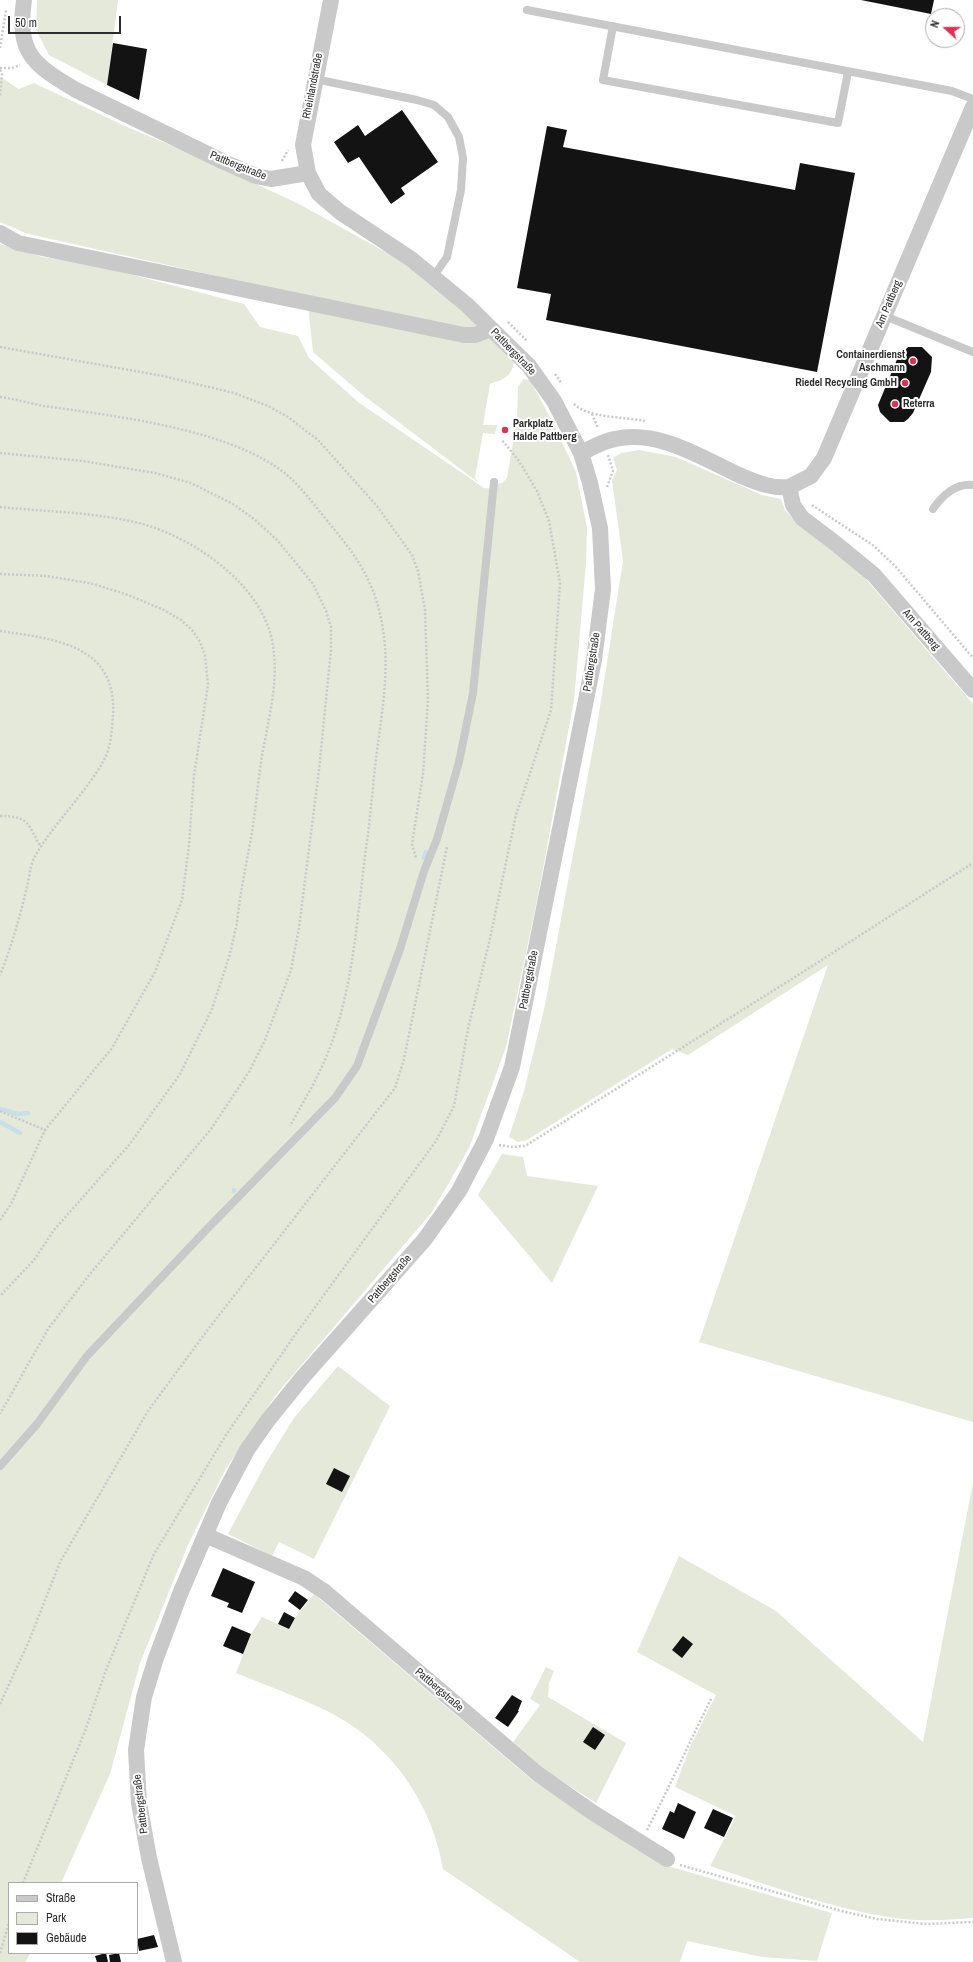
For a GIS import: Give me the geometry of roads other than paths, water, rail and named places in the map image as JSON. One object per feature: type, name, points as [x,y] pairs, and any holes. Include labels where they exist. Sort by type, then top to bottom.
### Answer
[{"type":"street","name":"Pattbergstraße","points":[[24,0],[21,31],[27,47],[40,66],[54,77],[76,90],[256,176],[271,179],[308,173],[319,194],[340,212],[411,258],[467,305],[529,366],[550,395],[581,453],[590,483],[600,528],[603,589],[594,660],[512,1066],[493,1142],[426,1239],[302,1378],[268,1420],[247,1450],[205,1535],[156,1658],[144,1697],[136,1750],[139,1803],[149,1858],[174,1962]]},
{"type":"street","name":"Rheinlandstraße","points":[[308,173],[303,145],[331,0]]},
{"type":"street","name":"Am Pattberg","points":[[973,107],[824,458],[811,476],[789,487],[793,505],[802,518],[836,542],[874,575],[973,690]]},
{"type":"street","points":[[0,233],[18,243],[464,335],[475,335],[492,329]]},
{"type":"street","points":[[581,453],[604,443],[628,437],[657,440],[679,447],[759,483],[779,488],[789,487]]},
{"type":"street","name":"Pattbergstraße","points":[[205,1535],[304,1578],[325,1592],[538,1774],[640,1843],[667,1859]]},
{"type":"lane","points":[[527,10],[952,92],[973,99]]},
{"type":"lane","points":[[613,26],[603,80],[838,123],[848,72]]},
{"type":"lane","points":[[315,79],[417,100],[434,105],[448,117],[459,137],[463,158],[462,190],[447,257],[434,277]]},
{"type":"lane","points":[[884,316],[973,352]]},
{"type":"lane","points":[[0,1466],[37,1424],[87,1356],[207,1229],[335,1098],[357,1066],[400,949],[424,871],[437,840],[459,762],[473,693],[494,482]]},
{"type":"lane","points":[[933,509],[949,492],[962,485],[973,485]]},
{"type":"waterway","points":[[424,858],[426,852]]},
{"type":"waterway","points":[[0,1109],[18,1114],[28,1113]]},
{"type":"waterway","points":[[0,1122],[20,1133]]},
{"type":"place","name":"Containerdienst Aschmann","points":[[913,361]]},
{"type":"place","name":"Riedel Recycling GmbH","points":[[905,383]]},
{"type":"place","name":"Reterra","points":[[895,404]]},
{"type":"place","name":"Parkplatz Halde Pattberg","points":[[505,430]]}]
